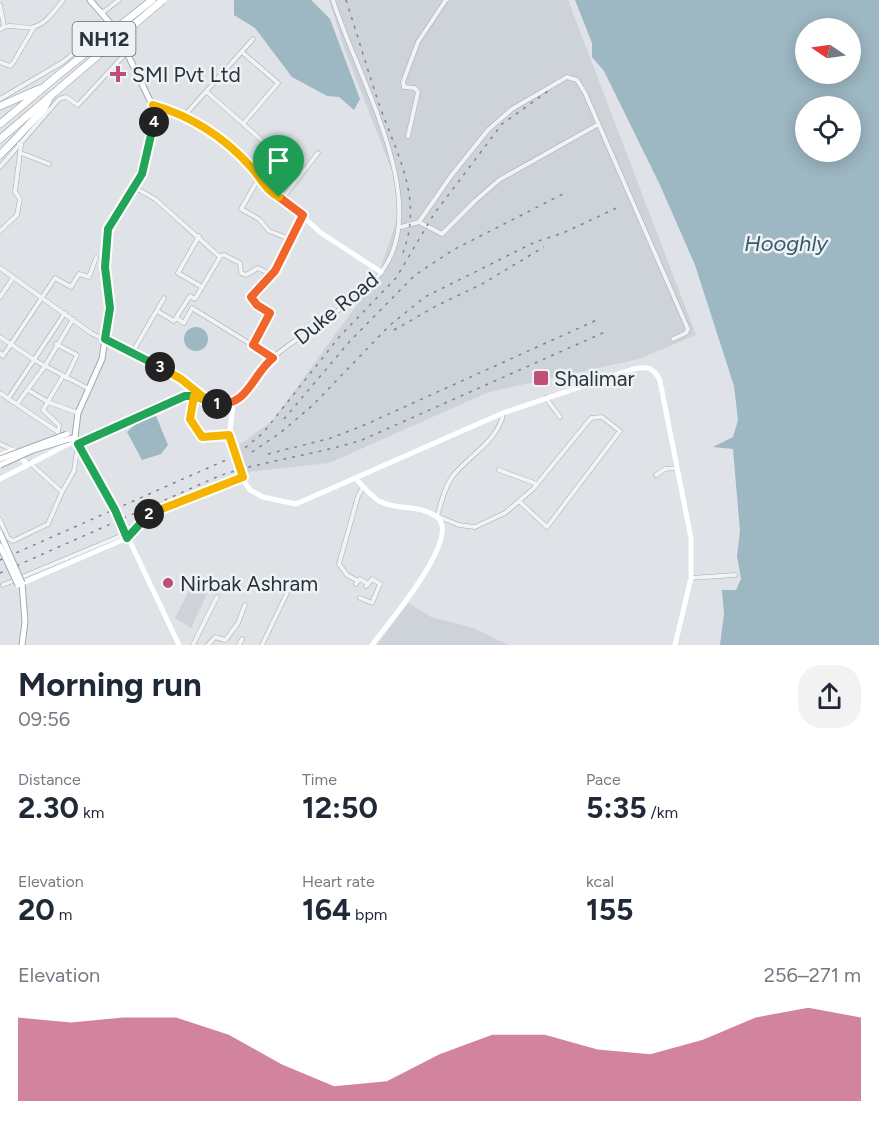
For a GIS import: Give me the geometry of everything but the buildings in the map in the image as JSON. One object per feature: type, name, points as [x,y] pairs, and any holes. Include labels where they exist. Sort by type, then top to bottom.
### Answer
[{"type":"highway","name":"NH12","points":[[0,124],[152,0]]},
{"type":"highway","name":"NH12","points":[[0,139],[163,0]]},
{"type":"highway","points":[[0,106],[45,86]]},
{"type":"highway","points":[[0,155],[43,111],[51,95]]},
{"type":"street","points":[[0,5],[2,28],[34,27],[47,20],[63,0]]},
{"type":"street","points":[[0,520],[8,537],[18,540],[48,524],[74,471],[73,438],[78,413],[102,359],[110,308],[105,267],[108,229],[142,174],[156,113],[127,52],[110,23],[90,0]]},
{"type":"street","points":[[102,13],[119,0]]},
{"type":"street","name":"Duke Road","points":[[233,404],[243,397],[273,358],[381,272],[391,257],[401,227],[399,184],[373,104],[333,0]]},
{"type":"street","points":[[408,136],[418,92],[415,88],[404,87],[403,82],[418,42],[446,0]]},
{"type":"street","points":[[0,99],[63,62],[110,23]]},
{"type":"street","points":[[0,62],[10,66],[13,63],[34,27]]},
{"type":"street","points":[[185,115],[253,39]]},
{"type":"street","points":[[0,167],[58,99],[66,97],[78,105],[127,52]]},
{"type":"street","points":[[242,52],[278,83],[243,124]]},
{"type":"street","points":[[401,227],[419,222],[451,176],[489,130],[512,109],[567,76],[577,80],[585,93],[597,125],[688,329],[686,333],[673,339]]},
{"type":"street","points":[[207,92],[267,145]]},
{"type":"street","points":[[153,105],[197,121],[226,144],[259,177],[269,192],[303,215],[321,232],[381,272]]},
{"type":"street","points":[[419,222],[442,234],[499,180],[597,125]]},
{"type":"street","points":[[0,231],[17,215],[20,199],[15,192],[21,153],[19,144]]},
{"type":"street","points":[[21,153],[49,164]]},
{"type":"street","points":[[282,199],[318,153]]},
{"type":"street","points":[[259,177],[241,209],[259,219],[269,231],[290,239]]},
{"type":"street","points":[[134,187],[150,195],[220,255],[240,263],[240,273],[246,275],[258,268],[270,274]]},
{"type":"street","points":[[253,345],[270,313],[257,305],[251,297],[275,271],[303,215]]},
{"type":"street","points":[[199,236],[178,273],[202,287]]},
{"type":"street","points":[[157,311],[174,321],[190,296],[195,299],[220,255]]},
{"type":"street","points":[[1,356],[11,345],[54,278],[71,287],[79,274],[89,277],[96,258]]},
{"type":"street","points":[[0,268],[105,339],[181,379],[207,400]]},
{"type":"street","points":[[0,297],[13,278]]},
{"type":"street","points":[[132,353],[164,298]]},
{"type":"street","points":[[176,318],[184,323],[192,308],[273,358]]},
{"type":"street","points":[[8,399],[65,313]]},
{"type":"street","points":[[17,404],[45,366],[56,344],[74,319]]},
{"type":"street","points":[[0,337],[34,360],[88,389]]},
{"type":"street","points":[[56,344],[77,355],[44,412],[59,425],[58,432],[63,448]]},
{"type":"street","points":[[0,465],[33,450],[73,438],[185,396],[194,396],[218,405],[233,404],[229,435],[242,475],[250,490],[263,497],[296,504],[503,413],[633,369],[651,368],[656,372],[660,381],[691,538],[691,578],[675,645]]},
{"type":"street","points":[[28,390],[48,402],[78,413]]},
{"type":"street","points":[[0,393],[58,432]]},
{"type":"street","points":[[194,396],[190,419],[198,434],[202,437],[229,435]]},
{"type":"street","points":[[546,398],[560,417]]},
{"type":"street","points":[[372,645],[431,563],[444,534],[437,516],[444,490],[461,466],[494,434],[501,423],[503,413]]},
{"type":"street","points":[[356,479],[379,501],[407,506],[459,525],[475,527],[505,513],[520,502],[591,418],[602,417],[620,431],[547,527],[520,502]]},
{"type":"street","points":[[0,479],[63,448],[73,438]]},
{"type":"street","points":[[0,458],[29,446],[73,438]]},
{"type":"street","points":[[73,438],[115,510],[179,645]]},
{"type":"street","points":[[0,444],[13,450],[62,492]]},
{"type":"street","points":[[0,458],[13,450]]},
{"type":"street","points":[[656,476],[666,469],[677,468]]},
{"type":"street","points":[[499,470],[537,484]]},
{"type":"street","points":[[20,584],[126,536],[148,514],[242,475]]},
{"type":"street","points":[[360,598],[372,603],[380,585],[372,579],[367,585],[360,579],[357,582],[343,571],[339,564],[358,496],[363,487]]},
{"type":"street","points":[[0,533],[20,584],[23,599],[24,636],[22,645]]},
{"type":"street","points":[[3,585],[126,536]]},
{"type":"street","points":[[0,546],[20,584]]},
{"type":"street","points":[[691,578],[735,575]]},
{"type":"street","points":[[262,645],[288,591]]},
{"type":"street","points":[[194,645],[217,597]]},
{"type":"street","points":[[208,645],[215,637],[225,640],[227,638],[238,623],[245,604]]},
{"type":"street","points":[[239,645],[242,639]]},
{"type":"shaded area","points":[[329,0],[568,0],[696,335],[639,359],[489,392],[329,463],[248,472],[239,445],[272,421],[378,276],[397,219],[397,184],[343,45]]},
{"type":"shaded area","points":[[194,581],[209,589],[191,628],[175,618]]},
{"type":"shaded area","points":[[408,603],[431,617],[473,628],[509,645],[377,645]]},
{"type":"water","points":[[234,0],[311,0],[330,19],[360,99],[354,110],[339,97],[327,96],[292,77],[255,28],[234,15]]},
{"type":"water","name":"Hooghly","points":[[575,0],[879,0],[879,645],[720,645],[724,614],[722,590],[736,590],[741,579],[737,556],[740,531],[733,449],[713,447],[733,437],[738,420],[734,386],[695,265],[660,185],[604,71],[592,57],[592,43]]},
{"type":"water","points":[[196,327],[205,330],[208,339],[205,348],[196,351],[187,348],[184,339],[187,330]]},
{"type":"water","points":[[156,416],[168,445],[161,454],[142,460],[127,432],[139,421]]},
{"type":"railway","points":[[346,0],[405,177],[410,215],[402,255]]},
{"type":"railway","points":[[0,560],[235,456],[263,433],[340,336],[396,278],[434,214],[502,124],[548,91]]},
{"type":"railway","points":[[284,419],[350,341],[415,275],[453,250],[565,193]]},
{"type":"railway","points":[[252,452],[280,433],[313,405],[390,325],[425,297],[535,242],[563,233],[621,206]]},
{"type":"railway","points":[[394,330],[436,306],[482,284],[544,247]]},
{"type":"railway","points":[[268,454],[331,438],[360,427],[599,319]]},
{"type":"railway","points":[[0,573],[219,476],[362,440],[605,332]]},
{"type":"place","name":"SMI Pvt Ltd","points":[[118,74]]},
{"type":"place","name":"Shalimar","points":[[541,378]]},
{"type":"place","name":"Nirbak Ashram","points":[[168,583]]},
{"type":"route","points":[[279,197],[269,192],[251,167],[197,121],[153,105],[156,113],[142,174],[108,229],[105,267],[110,308],[105,339],[181,379],[207,400],[194,396],[190,419],[202,437],[229,435],[232,450],[243,477],[148,514],[127,538],[115,510],[78,444],[185,396],[194,396],[218,405],[233,404],[243,397],[273,358],[253,345],[270,313],[257,305],[251,297],[275,271],[303,215],[279,197]]}]
